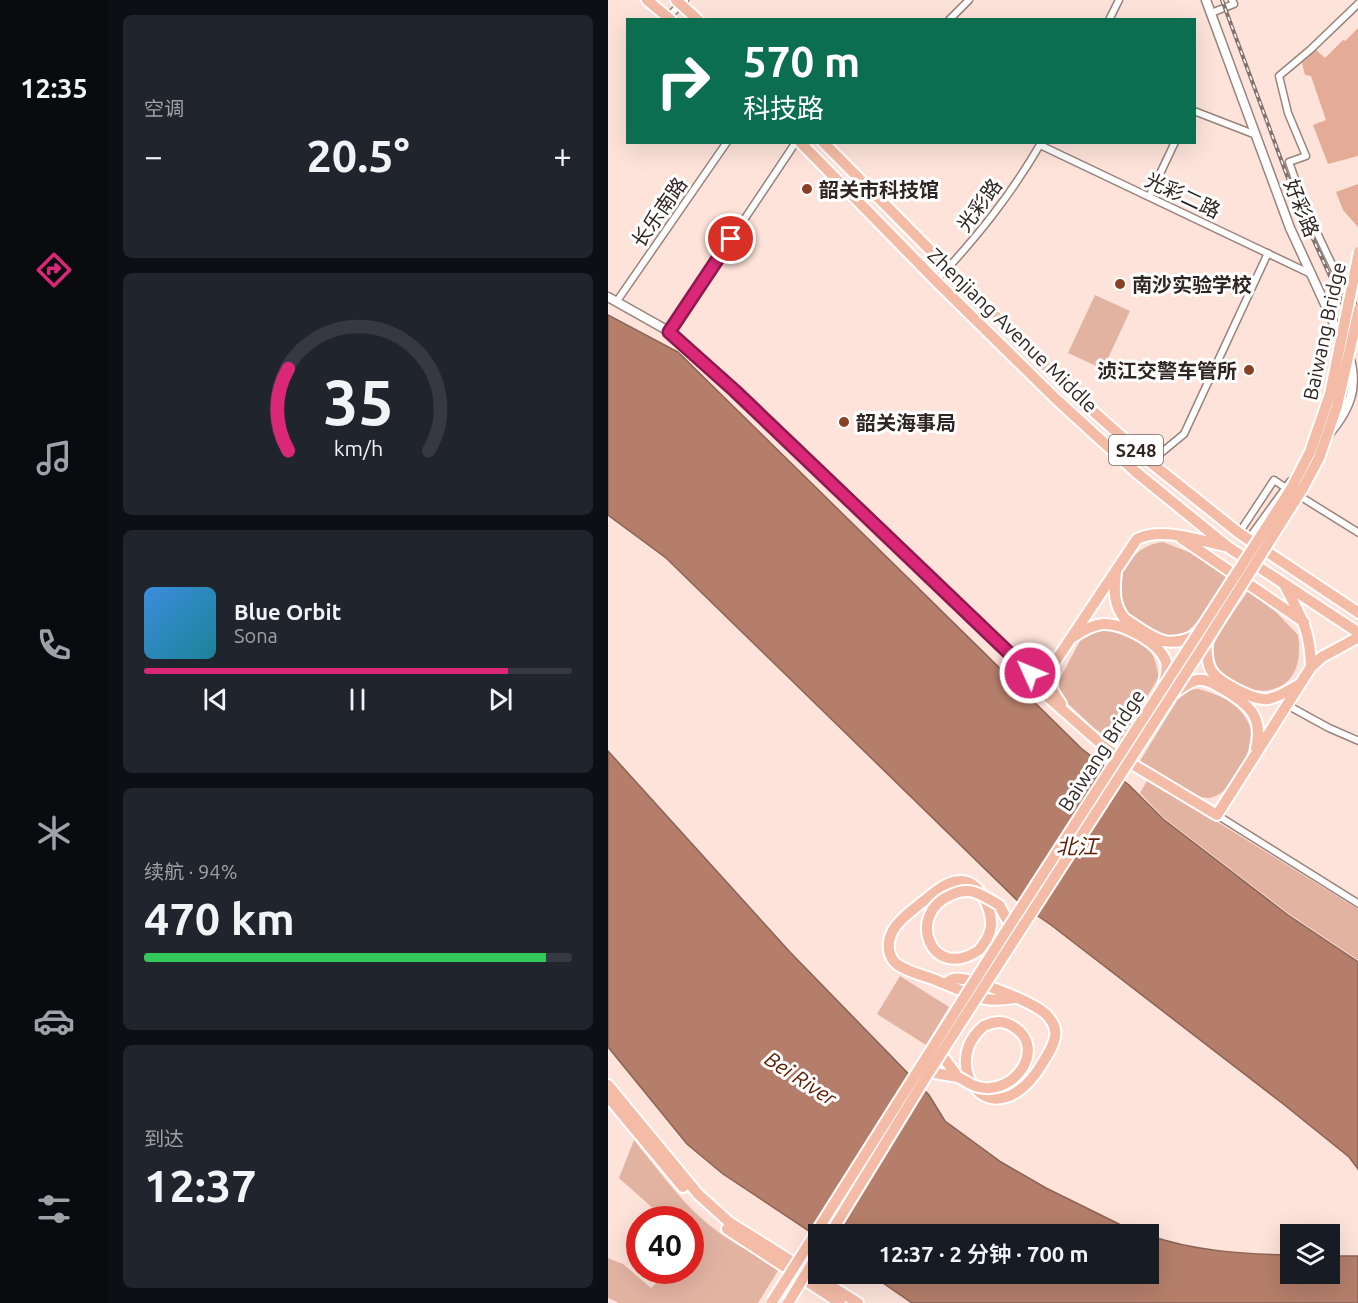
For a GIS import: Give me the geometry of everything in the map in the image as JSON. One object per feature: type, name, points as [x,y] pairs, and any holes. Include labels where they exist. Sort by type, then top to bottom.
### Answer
[{"type":"main road","points":[[647,0],[669,18]]},
{"type":"main road","points":[[680,1],[696,18]]},
{"type":"main road","name":"Zhenjiang Avenue Middle","points":[[800,144],[1056,399],[1128,466],[1228,547],[1358,635]]},
{"type":"main road","name":"Zhenjiang Avenue Middle","points":[[825,144],[1066,387],[1150,462],[1239,533],[1358,613]]},
{"type":"main road","name":"Baiwang Bridge","points":[[836,1224],[1168,691],[1198,634],[1291,489],[1310,452],[1330,394],[1358,252]]},
{"type":"main road","name":"Baiwang Bridge","points":[[772,1303],[1010,926],[1168,691],[1206,642],[1303,488],[1319,458],[1337,406],[1358,309]]},
{"type":"main road","points":[[1071,716],[1052,690],[1051,668],[1137,539],[1158,534],[1228,547]]},
{"type":"main road","points":[[1178,537],[1304,622]]},
{"type":"main road","points":[[1116,569],[1115,598],[1122,615],[1157,639],[1175,643],[1198,634]]},
{"type":"main road","points":[[1284,585],[1304,622],[1310,646],[1311,667]]},
{"type":"main road","points":[[1337,619],[1346,605]]},
{"type":"main road","points":[[1070,639],[1102,624],[1116,625],[1154,644],[1163,655],[1166,665],[1168,691],[1202,679],[1248,700],[1267,699],[1301,683]]},
{"type":"main road","points":[[1030,673],[1049,698],[1107,749],[1217,815],[1311,667],[1322,657],[1358,635]]},
{"type":"main road","points":[[1206,642],[1208,664],[1213,673],[1248,700],[1258,723],[1258,739],[1254,757]]},
{"type":"main road","points":[[929,1072],[958,1077],[979,1088],[994,1089],[1012,1081],[1024,1065],[1028,1051],[1022,1033],[1008,1024],[994,1022],[975,1033],[966,1057],[968,1074],[975,1088],[980,1093],[993,1099],[1008,1098],[1021,1090],[1038,1071],[1055,1036],[1054,1025],[1044,1012],[1014,998],[990,1001],[966,994],[902,967],[892,960],[889,951],[892,932],[903,918],[942,887],[959,881],[972,884],[985,902],[991,920],[989,934],[979,950],[957,960],[944,957],[929,942],[927,925],[929,918],[935,906],[942,900],[961,891],[972,892],[982,895],[999,905],[1022,908]]},
{"type":"main road","points":[[999,905],[1010,926]]},
{"type":"main road","points":[[941,1054],[958,1077]]},
{"type":"main road","points":[[608,1084],[704,1200],[729,1222],[839,1303]]},
{"type":"main road","points":[[608,1097],[700,1207],[725,1228],[799,1272],[858,1303]]},
{"type":"main road","points":[[788,1303],[808,1270]]},
{"type":"street","points":[[951,18],[969,0]]},
{"type":"street","points":[[1110,18],[1119,0]]},
{"type":"street","name":"好彩路","points":[[1206,0],[1290,228],[1352,365],[1355,379],[1354,391],[1339,422],[1286,488],[1250,540]]},
{"type":"street","points":[[1211,13],[1234,4],[1232,0]]},
{"type":"street","points":[[669,18],[680,1]]},
{"type":"street","points":[[1358,3],[1310,50],[1279,76],[1288,113],[1306,156],[1289,162],[1303,204],[1324,251],[1358,315]]},
{"type":"street","points":[[1196,112],[1256,135]]},
{"type":"street","name":"长乐南路","points":[[617,301],[726,144]]},
{"type":"street","points":[[669,332],[797,144]]},
{"type":"street","name":"光彩二路","points":[[1041,144],[1312,274]]},
{"type":"street","name":"光彩路","points":[[936,281],[957,260],[993,216],[1041,144]]},
{"type":"street","points":[[1149,197],[1174,144]]},
{"type":"street","points":[[1150,462],[1184,434],[1268,253]]},
{"type":"street","points":[[608,297],[669,332],[735,391],[1030,673],[1051,668]]},
{"type":"street","points":[[1239,533],[1274,480],[1358,533]]},
{"type":"street","points":[[1287,705],[1358,741]]},
{"type":"street","points":[[1217,815],[1358,904]]},
{"type":"shaded area","points":[[1358,28],[1358,156],[1328,164],[1313,125],[1326,120],[1311,76],[1305,75],[1302,63],[1315,49],[1325,58]]},
{"type":"shaded area","points":[[1359,184],[1358,227],[1343,210],[1336,192]]},
{"type":"shaded area","points":[[1095,295],[1130,311],[1103,369],[1068,353]]},
{"type":"shaded area","points":[[1163,542],[1191,553],[1227,575],[1197,622],[1181,635],[1172,637],[1154,632],[1125,614],[1119,593],[1121,577],[1128,562],[1147,547]]},
{"type":"shaded area","points":[[1248,591],[1276,612],[1298,635],[1298,662],[1289,680],[1274,689],[1257,690],[1239,686],[1224,676],[1215,662],[1216,641]]},
{"type":"shaded area","points":[[1101,629],[1129,637],[1142,645],[1152,654],[1159,677],[1119,743],[1095,729],[1062,698],[1058,682],[1081,639]]},
{"type":"shaded area","points":[[1198,689],[1228,700],[1245,717],[1251,733],[1246,756],[1234,779],[1218,795],[1209,798],[1184,789],[1140,761],[1178,699],[1188,690]]},
{"type":"shaded area","points":[[1148,779],[1358,909],[1358,960],[1288,913],[1164,818],[1140,793]]},
{"type":"shaded area","points":[[900,976],[949,1007],[926,1045],[877,1014]]},
{"type":"shaded area","points":[[634,1140],[689,1206],[650,1206],[619,1178]]},
{"type":"shaded area","points":[[704,1221],[729,1239],[779,1269],[758,1303],[619,1303],[608,1298],[608,1258],[626,1267],[626,1284],[646,1284],[651,1288],[655,1284],[704,1284]]},
{"type":"water","name":"北江","points":[[608,315],[678,352],[1082,749],[1129,785],[1163,819],[1288,915],[1358,962],[1358,1169],[1349,1157],[1282,1103],[1022,905],[666,558],[608,515]]},
{"type":"water","name":"Bei River","points":[[608,751],[789,951],[929,1095],[945,1121],[1001,1162],[1046,1188],[1119,1224],[808,1224],[808,1230],[723,1174],[687,1144],[608,1047]]},
{"type":"water","points":[[1159,1238],[1218,1251],[1280,1255],[1280,1284],[1340,1284],[1340,1256],[1358,1256],[1358,1303],[912,1303],[884,1284],[1159,1284]]},
{"type":"railway","points":[[1222,0],[1299,208],[1345,309],[1359,332]]},
{"type":"place","name":"韶关市科技馆","points":[[807,189]]},
{"type":"place","name":"南沙实验学校","points":[[1120,284]]},
{"type":"place","name":"浈江交警车管所","points":[[1249,370]]},
{"type":"place","name":"韶关海事局","points":[[844,422]]},
{"type":"route","points":[[731,239],[669,332],[735,391],[1030,673]]}]
